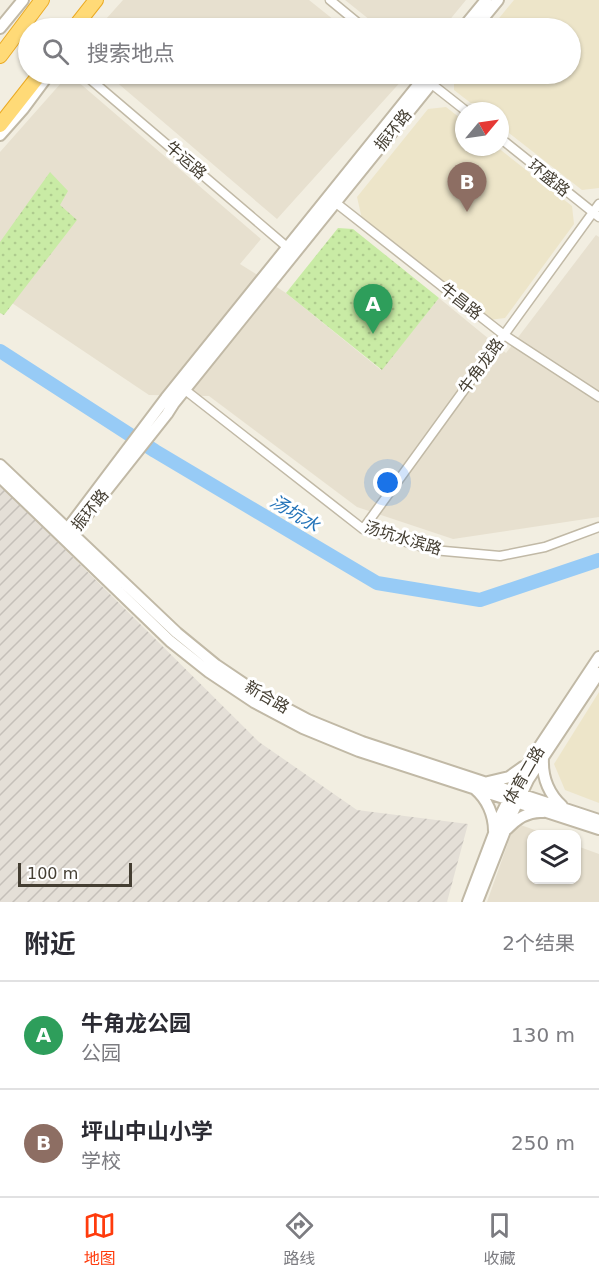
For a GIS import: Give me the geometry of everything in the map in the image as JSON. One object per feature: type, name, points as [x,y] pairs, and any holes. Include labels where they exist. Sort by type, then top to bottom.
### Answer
[{"type":"highway","points":[[28,18],[42,0]]},
{"type":"highway","points":[[82,18],[96,0]]},
{"type":"highway","points":[[0,56],[18,32]]},
{"type":"highway","points":[[0,125],[32,84]]},
{"type":"street","points":[[0,28],[23,0]]},
{"type":"street","points":[[90,18],[104,0]]},
{"type":"street","points":[[330,0],[352,18]]},
{"type":"street","points":[[471,18],[486,0]]},
{"type":"street","points":[[483,18],[498,0]]},
{"type":"street","points":[[0,135],[42,84]]},
{"type":"street","name":"牛运路","points":[[96,84],[287,247]]},
{"type":"street","name":"振环路","points":[[181,387],[332,199],[420,84]]},
{"type":"street","points":[[433,84],[455,102]]},
{"type":"street","name":"环盛路","points":[[509,145],[596,215]]},
{"type":"street","name":"振环路","points":[[67,533],[163,412],[287,247],[332,199]]},
{"type":"street","name":"牛昌路","points":[[332,199],[504,335],[599,397]]},
{"type":"street","name":"牛角龙路","points":[[363,529],[504,335],[596,215],[599,204]]},
{"type":"street","name":"汤坑水滨路","points":[[181,387],[363,529],[433,550],[500,556],[545,547],[599,526]]},
{"type":"street","name":"新合路","points":[[0,465],[170,641],[239,693],[276,715],[332,740],[472,788],[568,810],[599,820]]},
{"type":"street","name":"新合路","points":[[0,477],[67,533],[177,633],[216,665],[259,694],[308,720],[362,742],[483,782],[548,812],[599,829]]},
{"type":"street","name":"体育二路","points":[[468,902],[530,761],[599,657]]},
{"type":"street","name":"体育二路","points":[[515,797],[599,673]]},
{"type":"street","points":[[543,758],[547,785],[556,801],[568,810]]},
{"type":"street","points":[[483,782],[509,777],[530,761]]},
{"type":"street","points":[[472,788],[479,793],[489,808],[498,834],[522,817],[538,812],[548,812]]},
{"type":"street","name":"体育二路","points":[[477,902],[498,834]]},
{"type":"shaded area","points":[[123,0],[309,0],[332,18],[107,18]]},
{"type":"shaded area","points":[[345,0],[466,0],[451,18],[368,18]]},
{"type":"shaded area","points":[[514,0],[599,0],[599,188],[582,190],[509,133],[509,102],[469,102],[454,90],[454,84],[581,84],[581,18],[499,18]]},
{"type":"shaded area","points":[[60,84],[81,84],[261,239],[240,264],[286,293],[381,370],[439,298],[506,353],[596,235],[599,237],[599,517],[453,539],[357,507],[209,396],[149,395],[0,295],[0,152]]},
{"type":"shaded area","points":[[119,84],[399,84],[277,219]]},
{"type":"shaded area","points":[[446,107],[455,114],[455,156],[508,156],[572,206],[574,224],[505,318],[489,320],[362,219],[357,197],[428,109]]},
{"type":"shaded area","points":[[0,485],[259,742],[357,810],[468,824],[447,902],[0,902]]},
{"type":"shaded area","points":[[599,692],[599,803],[565,790],[554,764]]},
{"type":"shaded area","points":[[515,823],[535,830],[527,830],[527,884],[581,884],[581,847],[599,854],[599,902],[487,902]]},
{"type":"green space","points":[[50,172],[68,191],[60,205],[77,220],[4,315],[0,313],[0,242]]},
{"type":"green space","points":[[338,228],[353,229],[439,298],[382,370],[286,293]]},
{"type":"waterway","name":"汤坑水","points":[[0,351],[155,451],[377,583],[480,600],[599,560]]},
{"type":"place","name":"坪山中山小学","points":[[467,212]]},
{"type":"place","name":"牛角龙公园","points":[[373,334]]}]
